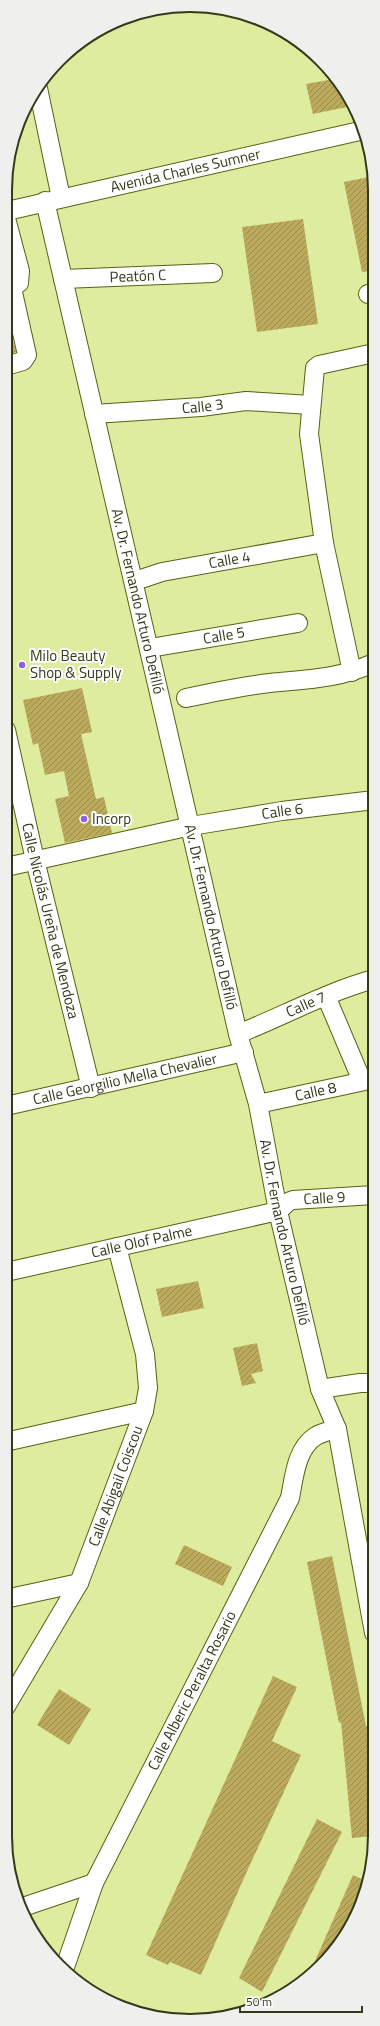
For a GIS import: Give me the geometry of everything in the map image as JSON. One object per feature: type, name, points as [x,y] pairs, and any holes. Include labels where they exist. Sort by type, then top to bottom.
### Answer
[{"type":"street","name":"Av. Dr. Fernando Arturo Defilló","points":[[39,96],[63,280],[135,581],[238,1034],[258,1104],[278,1211],[320,1389],[337,1429],[368,1600]]},
{"type":"street","name":"Avenida Charles Sumner","points":[[12,210],[358,131]]},
{"type":"street","points":[[12,243],[20,271],[19,283],[12,287]]},
{"type":"street","name":"Peatón C","points":[[63,280],[213,273]]},
{"type":"street","points":[[12,300],[27,355],[23,361],[12,364]]},
{"type":"street","points":[[352,672],[324,542],[308,434],[315,368],[319,365],[368,355]]},
{"type":"street","name":"Calle 3","points":[[94,414],[201,407],[246,401],[311,405]]},
{"type":"street","name":"Calle 4","points":[[135,581],[162,572],[324,542]]},
{"type":"street","name":"Calle 5","points":[[150,648],[298,623]]},
{"type":"street","points":[[186,698],[227,689],[328,678],[352,672],[368,665]]},
{"type":"street","name":"Calle Nicolás Ureña de Mendoza","points":[[12,757],[35,860],[91,1088]]},
{"type":"street","name":"Calle 6","points":[[12,866],[191,826],[289,810],[368,801]]},
{"type":"street","name":"Calle 7","points":[[238,1034],[284,1016],[326,996],[368,980]]},
{"type":"street","points":[[326,996],[368,1080]]},
{"type":"street","name":"Calle Georgilio Mella Chevalier","points":[[12,1105],[244,1052]]},
{"type":"street","name":"Calle 8","points":[[258,1104],[368,1080]]},
{"type":"street","name":"Calle 9","points":[[278,1211],[288,1202],[293,1200],[368,1195]]},
{"type":"street","name":"Calle Olof Palme","points":[[12,1271],[278,1211]]},
{"type":"street","name":"Calle Abigail Coiscou","points":[[12,1696],[79,1583],[144,1411],[148,1388],[145,1354],[117,1247]]},
{"type":"street","points":[[320,1389],[368,1383]]},
{"type":"street","points":[[12,1440],[144,1411]]},
{"type":"street","name":"Calle Alberic Peralta Rosario","points":[[66,1964],[94,1883],[290,1498],[296,1467],[304,1447],[316,1436],[337,1429]]},
{"type":"street","points":[[12,1597],[79,1583]]},
{"type":"street","points":[[27,1906],[94,1883]]},
{"type":"building","points":[[329,80],[348,107],[313,114],[306,84]]},
{"type":"building","points":[[368,177],[368,271],[362,272],[344,182]]},
{"type":"building","points":[[303,219],[318,324],[257,332],[242,227]]},
{"type":"building","points":[[12,338],[16,352],[12,353]]},
{"type":"building","points":[[82,688],[92,732],[81,734],[96,799],[104,797],[112,833],[65,843],[55,799],[69,796],[64,771],[45,775],[38,743],[33,745],[23,700]]},
{"type":"building","points":[[198,1281],[204,1308],[162,1317],[156,1289]]},
{"type":"building","points":[[257,1343],[263,1371],[251,1374],[256,1383],[242,1386],[233,1348]]},
{"type":"building","points":[[184,1545],[232,1567],[223,1586],[175,1564]]},
{"type":"building","points":[[332,1556],[366,1726],[368,1726],[368,1836],[352,1838],[341,1722],[339,1723],[307,1562]]},
{"type":"building","points":[[273,1676],[297,1687],[272,1741],[301,1755],[201,1975],[170,1962],[168,1965],[146,1955]]},
{"type":"building","points":[[59,1689],[91,1709],[69,1745],[37,1725]]},
{"type":"building","points":[[317,1819],[342,1832],[262,1992],[239,1978]]},
{"type":"building","points":[[353,1875],[363,1879],[350,1915],[338,1935],[314,1964]]},
{"type":"place","name":"Milo Beauty Shop & Supply","points":[[22,665]]},
{"type":"place","name":"Incorp","points":[[84,819]]}]
